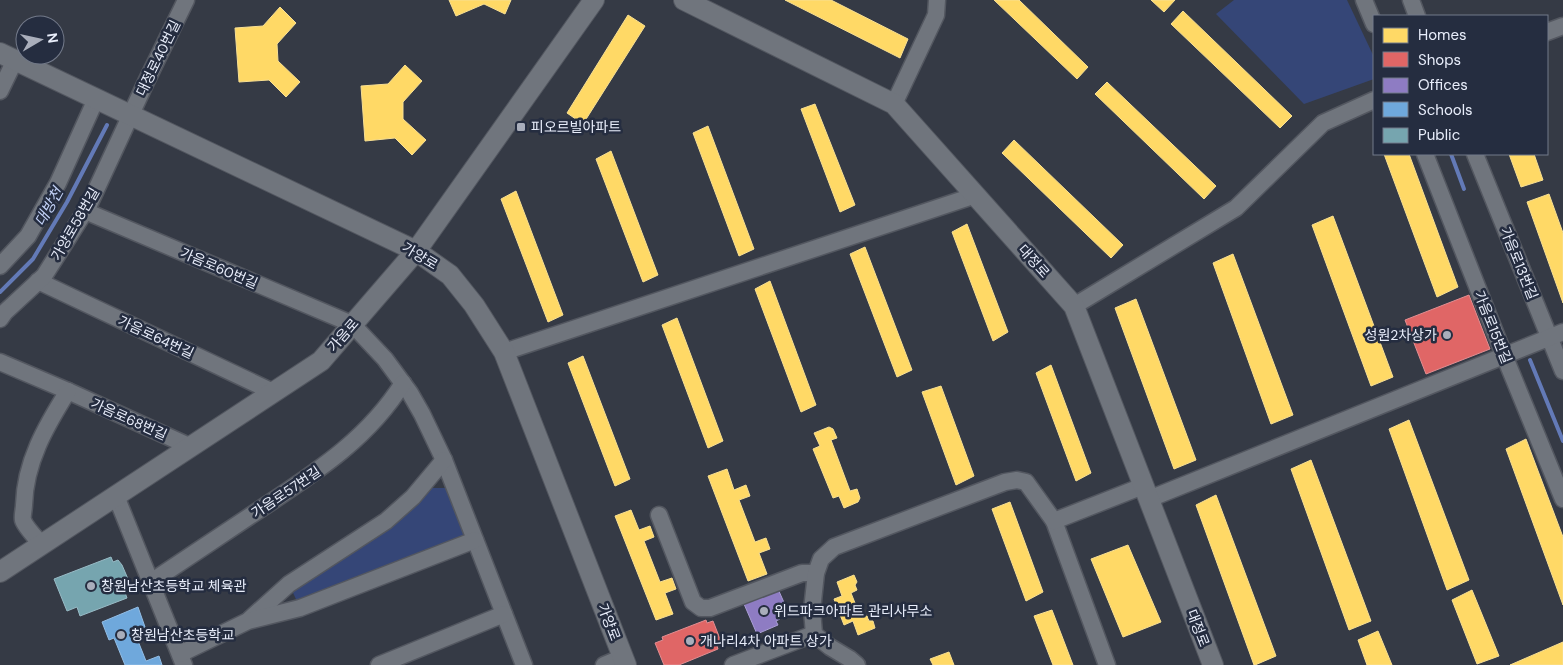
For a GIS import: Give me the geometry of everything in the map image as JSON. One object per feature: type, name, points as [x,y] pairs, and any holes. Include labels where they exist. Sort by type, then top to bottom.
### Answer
[{"type":"street","name":"대정로40번길","points":[[130,115],[186,0]]},
{"type":"street","name":"가음로","points":[[0,572],[321,361],[416,251],[594,0]]},
{"type":"street","name":"대정로","points":[[684,0],[894,104],[1074,306],[1213,665]]},
{"type":"street","points":[[894,104],[936,15],[937,0]]},
{"type":"street","points":[[1364,0],[1373,22]]},
{"type":"street","points":[[1411,0],[1417,15]]},
{"type":"street","points":[[1548,32],[1563,26]]},
{"type":"street","name":"가양로","points":[[7,57],[416,251],[450,275],[474,304],[504,352],[624,661]]},
{"type":"street","points":[[0,91],[7,57]]},
{"type":"street","points":[[0,266],[28,236],[58,183],[96,99]]},
{"type":"street","points":[[1074,306],[1236,208],[1323,123],[1373,100]]},
{"type":"street","name":"가양로58번길","points":[[0,320],[5,312],[44,276],[85,211],[130,115]]},
{"type":"street","name":"가음로15번길","points":[[1425,155],[1563,499]]},
{"type":"street","name":"가음로13번길","points":[[1475,155],[1556,334],[1563,371]]},
{"type":"street","points":[[504,352],[976,195]]},
{"type":"street","name":"가음로60번길","points":[[85,211],[352,324]]},
{"type":"street","name":"가음로64번길","points":[[38,281],[273,392]]},
{"type":"street","points":[[352,324],[386,360],[422,414],[444,460],[524,665]]},
{"type":"street","points":[[1054,522],[1146,492],[1556,334]]},
{"type":"street","name":"가음로68번길","points":[[0,362],[68,390],[191,446]]},
{"type":"street","name":"가음로57번길","points":[[151,582],[325,466],[365,431],[382,413],[403,383]]},
{"type":"street","points":[[42,545],[23,520],[24,495],[28,471],[35,448],[68,390]]},
{"type":"street","points":[[116,496],[182,660],[248,621],[289,584],[386,521],[414,497],[444,460]]},
{"type":"street","points":[[857,665],[814,634],[812,610],[816,573],[821,559],[834,547],[1005,482],[1017,480],[1026,482],[1054,522],[1107,665]]},
{"type":"street","points":[[659,515],[693,602],[701,608],[710,608],[802,574],[816,573]]},
{"type":"street","points":[[248,621],[300,608],[475,540]]},
{"type":"street","points":[[379,665],[504,614]]},
{"type":"street","points":[[733,665],[814,634]]},
{"type":"street","points":[[604,665],[624,661]]},
{"type":"shaded area","points":[[1234,0],[1347,0],[1373,55],[1373,79],[1304,104],[1216,14]]},
{"type":"shaded area","points":[[421,488],[454,488],[475,540],[300,608],[289,584]]},
{"type":"building: Homes","points":[[449,0],[511,0],[505,14],[484,4],[456,16]]},
{"type":"building: Homes","points":[[785,0],[831,0],[908,39],[900,58]]},
{"type":"building: Homes","points":[[994,0],[1019,0],[1088,67],[1077,79]]},
{"type":"building: Homes","points":[[1151,0],[1175,0],[1164,12]]},
{"type":"building: Homes","points":[[280,7],[296,23],[277,44],[278,61],[300,82],[286,97],[269,80],[239,82],[235,28],[263,26]]},
{"type":"building: Homes","points":[[1183,11],[1292,116],[1280,128],[1171,24]]},
{"type":"building: Homes","points":[[628,15],[645,26],[583,124],[567,113]]},
{"type":"building: Homes","points":[[405,65],[422,81],[403,102],[403,119],[426,140],[412,155],[395,138],[365,141],[361,86],[388,84]]},
{"type":"building: Homes","points":[[1107,82],[1216,186],[1204,199],[1095,94]]},
{"type":"building: Homes","points":[[815,104],[855,205],[840,212],[801,109]]},
{"type":"building: Homes","points":[[708,126],[754,249],[739,256],[693,133]]},
{"type":"building: Homes","points":[[1014,140],[1123,245],[1111,258],[1002,153]]},
{"type":"building: Homes","points":[[611,151],[658,275],[643,282],[596,159]]},
{"type":"building: Homes","points":[[1384,155],[1409,155],[1458,287],[1437,297]]},
{"type":"building: Homes","points":[[1509,155],[1534,155],[1543,180],[1521,187]]},
{"type":"building: Homes","points":[[516,191],[563,315],[548,322],[501,199]]},
{"type":"building: Homes","points":[[1549,194],[1563,233],[1563,303],[1527,202]]},
{"type":"building: Homes","points":[[1333,216],[1393,377],[1371,386],[1312,225]]},
{"type":"building: Homes","points":[[967,224],[1008,332],[993,341],[952,232]]},
{"type":"building: Homes","points":[[865,247],[912,370],[897,377],[850,254]]},
{"type":"building: Homes","points":[[1233,254],[1293,415],[1271,424],[1213,263]]},
{"type":"building: Homes","points":[[770,281],[816,405],[801,412],[755,289]]},
{"type":"building: Homes","points":[[1136,299],[1196,460],[1174,469],[1115,308]]},
{"type":"building: Homes","points":[[677,318],[723,441],[708,448],[662,325]]},
{"type":"building: Homes","points":[[583,356],[630,479],[615,486],[568,363]]},
{"type":"building: Homes","points":[[1051,365],[1091,473],[1076,481],[1036,373]]},
{"type":"building: Homes","points":[[941,386],[974,476],[956,485],[922,392]]},
{"type":"building: Homes","points":[[1409,420],[1469,580],[1447,590],[1389,429]]},
{"type":"building: Homes","points":[[829,427],[833,429],[837,438],[831,440],[850,491],[857,489],[860,498],[858,502],[844,508],[839,496],[833,498],[813,449],[820,446],[814,433]]},
{"type":"building: Homes","points":[[1526,439],[1563,537],[1563,605],[1506,449]]},
{"type":"building: Homes","points":[[1311,460],[1371,621],[1349,630],[1291,469]]},
{"type":"building: Homes","points":[[727,469],[734,490],[746,485],[750,496],[739,500],[755,542],[766,538],[770,549],[759,553],[767,574],[748,581],[708,476]]},
{"type":"building: Homes","points":[[1216,495],[1276,656],[1255,665],[1196,505]]},
{"type":"building: Homes","points":[[1010,502],[1043,592],[1026,601],[992,509]]},
{"type":"building: Homes","points":[[631,510],[639,530],[650,526],[654,537],[644,541],[660,582],[672,578],[676,589],[665,593],[673,614],[656,620],[615,516]]},
{"type":"building: Homes","points":[[1128,545],[1161,622],[1123,637],[1091,559]]},
{"type":"building: Homes","points":[[854,575],[857,582],[855,585],[857,590],[851,593],[861,618],[867,616],[869,621],[873,621],[875,628],[858,635],[853,621],[844,625],[834,599],[842,596],[837,582]]},
{"type":"building: Homes","points":[[1472,590],[1499,656],[1477,664],[1452,600]]},
{"type":"building: Homes","points":[[1052,610],[1073,665],[1053,665],[1034,616]]},
{"type":"building: Homes","points":[[1378,631],[1392,665],[1367,665],[1358,640]]},
{"type":"building: Homes","points":[[1563,642],[1563,665],[1510,665]]},
{"type":"building: Homes","points":[[949,652],[954,665],[933,665],[930,659]]},
{"type":"building: Shops","name":"성원2차상가","points":[[1469,295],[1490,349],[1426,374],[1405,320]]},
{"type":"building: Shops","name":"개나리4차 아파트 상가","points":[[706,620],[707,623],[713,621],[722,644],[717,646],[718,649],[679,665],[664,665],[655,643],[663,640],[662,637]]},
{"type":"building: Offices","name":"위드파크아파트 관리사무소","points":[[778,589],[786,607],[781,610],[780,619],[776,621],[778,625],[757,634],[744,604]]},
{"type":"building: Schools","name":"창원남산초등학교","points":[[138,607],[145,627],[134,631],[146,661],[159,656],[162,665],[125,665],[114,638],[109,640],[102,622]]},
{"type":"building: Public","name":"창원남산초등학교 체육관","points":[[111,557],[113,562],[118,560],[122,565],[128,579],[128,585],[123,587],[127,598],[80,616],[77,607],[67,611],[54,579]]},
{"type":"waterway","name":"대방천","points":[[0,292],[33,259],[67,202],[107,125]]},
{"type":"waterway","points":[[1451,155],[1464,189]]},
{"type":"waterway","points":[[1530,360],[1563,441]]},
{"type":"place","name":"피오르빌아파트","points":[[521,127]]},
{"type":"place","name":"성원2차상가","points":[[1447,335]]},
{"type":"place","name":"창원남산초등학교 체육관","points":[[91,586]]},
{"type":"place","name":"위드파크아파트 관리사무소","points":[[764,611]]},
{"type":"place","name":"창원남산초등학교","points":[[121,635]]},
{"type":"place","name":"개나리4차 아파트 상가","points":[[690,641]]}]
